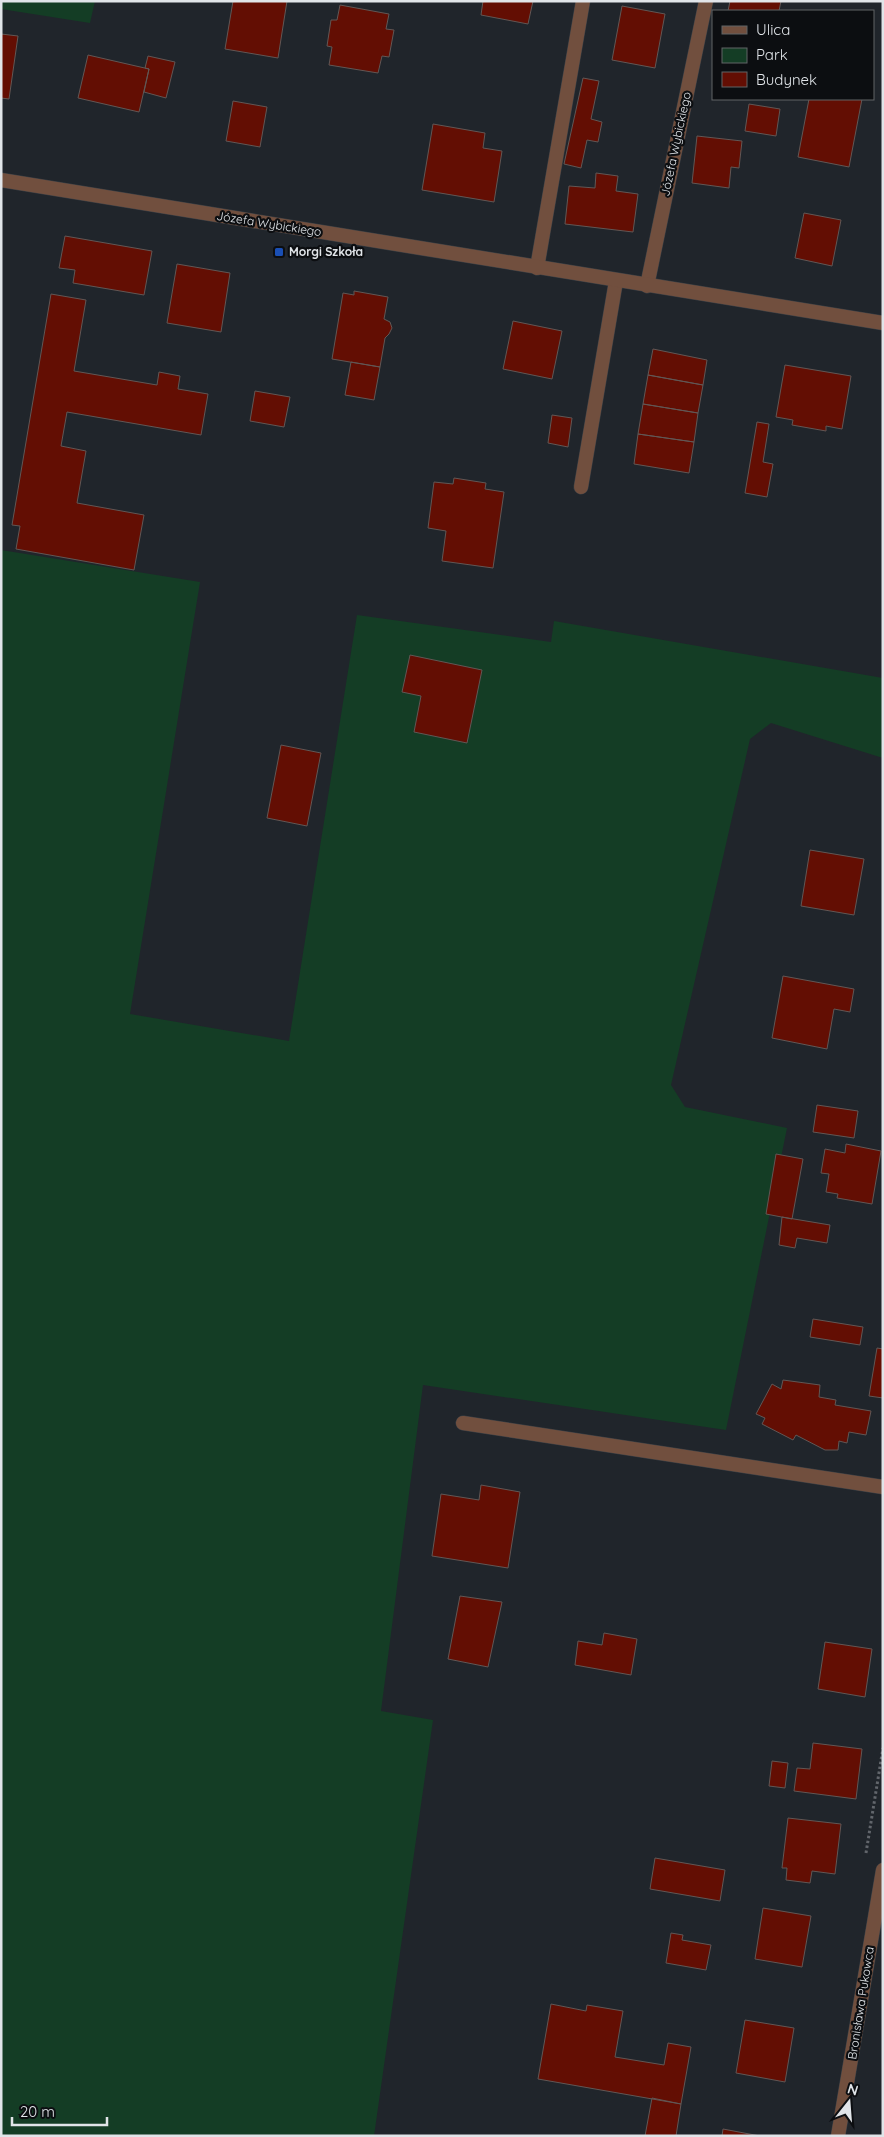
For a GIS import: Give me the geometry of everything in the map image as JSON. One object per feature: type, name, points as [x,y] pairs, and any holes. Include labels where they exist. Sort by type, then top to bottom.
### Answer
[{"type":"street","points":[[537,268],[583,1]]},
{"type":"street","name":"Józefa Wybickiego","points":[[647,286],[706,1]]},
{"type":"street","name":"Józefa Wybickiego","points":[[1,180],[883,323]]},
{"type":"street","points":[[581,487],[616,281]]},
{"type":"street","points":[[463,1424],[883,1487]]},
{"type":"street","name":"Bronisława Pukowca","points":[[838,2136],[883,1870]]},
{"type":"green space","points":[[1,1],[95,1],[90,23],[1,9]]},
{"type":"green space","points":[[1,550],[200,582],[130,1014],[289,1041],[357,615],[551,642],[554,621],[883,678],[883,758],[771,723],[750,739],[671,1085],[685,1107],[787,1128],[726,1430],[423,1385],[381,1711],[433,1720],[374,2136],[1,2136]]},
{"type":"building","points":[[233,1],[287,1],[278,58],[225,49]]},
{"type":"building","points":[[483,1],[533,1],[528,24],[481,15]]},
{"type":"building","points":[[730,1],[781,1],[779,10],[728,10]]},
{"type":"building","points":[[340,5],[389,14],[386,29],[394,30],[389,57],[382,56],[378,73],[329,65],[332,47],[327,46],[331,20],[337,20]]},
{"type":"building","points":[[622,6],[665,14],[655,68],[612,60]]},
{"type":"building","points":[[1,34],[18,36],[9,99],[1,98]]},
{"type":"building","points":[[88,55],[149,69],[139,112],[78,98]]},
{"type":"building","points":[[148,56],[175,62],[166,98],[144,92],[149,69],[145,68]]},
{"type":"building","points":[[583,78],[599,81],[591,119],[602,122],[598,142],[587,140],[581,168],[564,164]]},
{"type":"building","points":[[809,100],[862,100],[849,167],[798,157]]},
{"type":"building","points":[[233,101],[267,107],[260,147],[226,141]]},
{"type":"building","points":[[749,104],[780,109],[776,136],[745,131]]},
{"type":"building","points":[[433,124],[485,133],[483,148],[502,151],[494,202],[422,190]]},
{"type":"building","points":[[697,136],[742,141],[739,168],[731,167],[729,188],[692,183]]},
{"type":"building","points":[[596,173],[618,176],[616,191],[638,194],[633,232],[565,224],[569,186],[595,188]]},
{"type":"building","points":[[804,213],[841,220],[832,266],[795,258]]},
{"type":"building","points":[[65,236],[152,251],[144,295],[73,283],[75,270],[59,268]]},
{"type":"building","points":[[177,264],[230,273],[221,332],[167,323]]},
{"type":"building","points":[[354,291],[388,297],[384,319],[390,322],[392,328],[385,338],[380,367],[332,359],[343,293],[354,295]]},
{"type":"building","points":[[51,294],[86,300],[74,371],[157,385],[159,372],[180,376],[178,389],[208,394],[201,435],[67,412],[61,446],[86,451],[77,503],[144,515],[134,570],[16,549],[20,526],[12,525]]},
{"type":"building","points":[[513,321],[562,331],[552,379],[503,369]]},
{"type":"building","points":[[653,349],[707,360],[703,385],[648,375]]},
{"type":"building","points":[[351,362],[380,367],[374,400],[345,395]]},
{"type":"building","points":[[785,365],[851,376],[842,429],[826,426],[826,431],[792,425],[793,420],[776,417]]},
{"type":"building","points":[[648,375],[703,385],[698,413],[643,404]]},
{"type":"building","points":[[255,391],[290,397],[284,427],[250,421]]},
{"type":"building","points":[[643,404],[698,413],[694,442],[638,434]]},
{"type":"building","points":[[552,415],[572,418],[568,447],[548,443]]},
{"type":"building","points":[[757,422],[769,424],[763,462],[773,464],[767,497],[745,493]]},
{"type":"building","points":[[638,434],[694,442],[689,473],[634,464]]},
{"type":"building","points":[[454,478],[486,483],[485,489],[504,492],[493,568],[442,561],[446,531],[428,528],[434,482],[453,484]]},
{"type":"building","points":[[410,655],[482,670],[467,743],[414,732],[421,696],[402,692]]},
{"type":"building","points":[[281,745],[321,753],[307,826],[267,818]]},
{"type":"building","points":[[810,850],[864,859],[854,915],[801,906]]},
{"type":"building","points":[[783,976],[854,989],[850,1012],[834,1009],[827,1049],[772,1038]]},
{"type":"building","points":[[817,1105],[858,1111],[854,1138],[813,1132]]},
{"type":"building","points":[[846,1144],[881,1151],[872,1204],[837,1198],[838,1194],[826,1192],[829,1174],[821,1173],[825,1149],[845,1153]]},
{"type":"building","points":[[776,1154],[803,1159],[792,1219],[766,1214]]},
{"type":"building","points":[[782,1217],[830,1225],[827,1243],[797,1238],[795,1248],[779,1245]]},
{"type":"building","points":[[813,1319],[863,1327],[860,1345],[810,1337]]},
{"type":"building","points":[[877,1348],[883,1349],[883,1398],[869,1396]]},
{"type":"building","points":[[783,1380],[820,1385],[819,1397],[836,1400],[835,1405],[871,1411],[866,1435],[849,1432],[847,1443],[839,1441],[838,1450],[825,1450],[796,1435],[793,1440],[762,1424],[765,1418],[756,1414],[772,1384],[781,1389]]},
{"type":"building","points":[[481,1485],[520,1492],[508,1568],[432,1556],[441,1494],[479,1500]]},
{"type":"building","points":[[460,1596],[502,1602],[488,1667],[448,1659]]},
{"type":"building","points":[[604,1633],[637,1639],[631,1675],[575,1665],[578,1641],[602,1645]]},
{"type":"building","points":[[825,1642],[872,1649],[865,1697],[818,1689]]},
{"type":"building","points":[[813,1743],[862,1749],[856,1799],[794,1791],[797,1768],[810,1769]]},
{"type":"building","points":[[772,1761],[788,1763],[785,1788],[769,1786]]},
{"type":"building","points":[[788,1818],[841,1824],[835,1874],[812,1871],[810,1883],[786,1880],[787,1868],[782,1868]]},
{"type":"building","points":[[655,1858],[725,1870],[720,1901],[650,1889]]},
{"type":"building","points":[[763,1908],[811,1916],[802,1967],[755,1959]]},
{"type":"building","points":[[671,1933],[683,1935],[682,1940],[711,1945],[706,1970],[666,1963]]},
{"type":"building","points":[[551,2004],[586,2011],[587,2005],[623,2011],[615,2057],[664,2065],[668,2043],[691,2047],[681,2104],[538,2079]]},
{"type":"building","points":[[745,2020],[794,2028],[785,2082],[736,2073]]},
{"type":"building","points":[[652,2098],[681,2104],[676,2136],[645,2136]]},
{"type":"building","points":[[723,2129],[760,2136],[722,2136]]},
{"type":"place","name":"Morgi Szkoła","points":[[279,252]]}]
